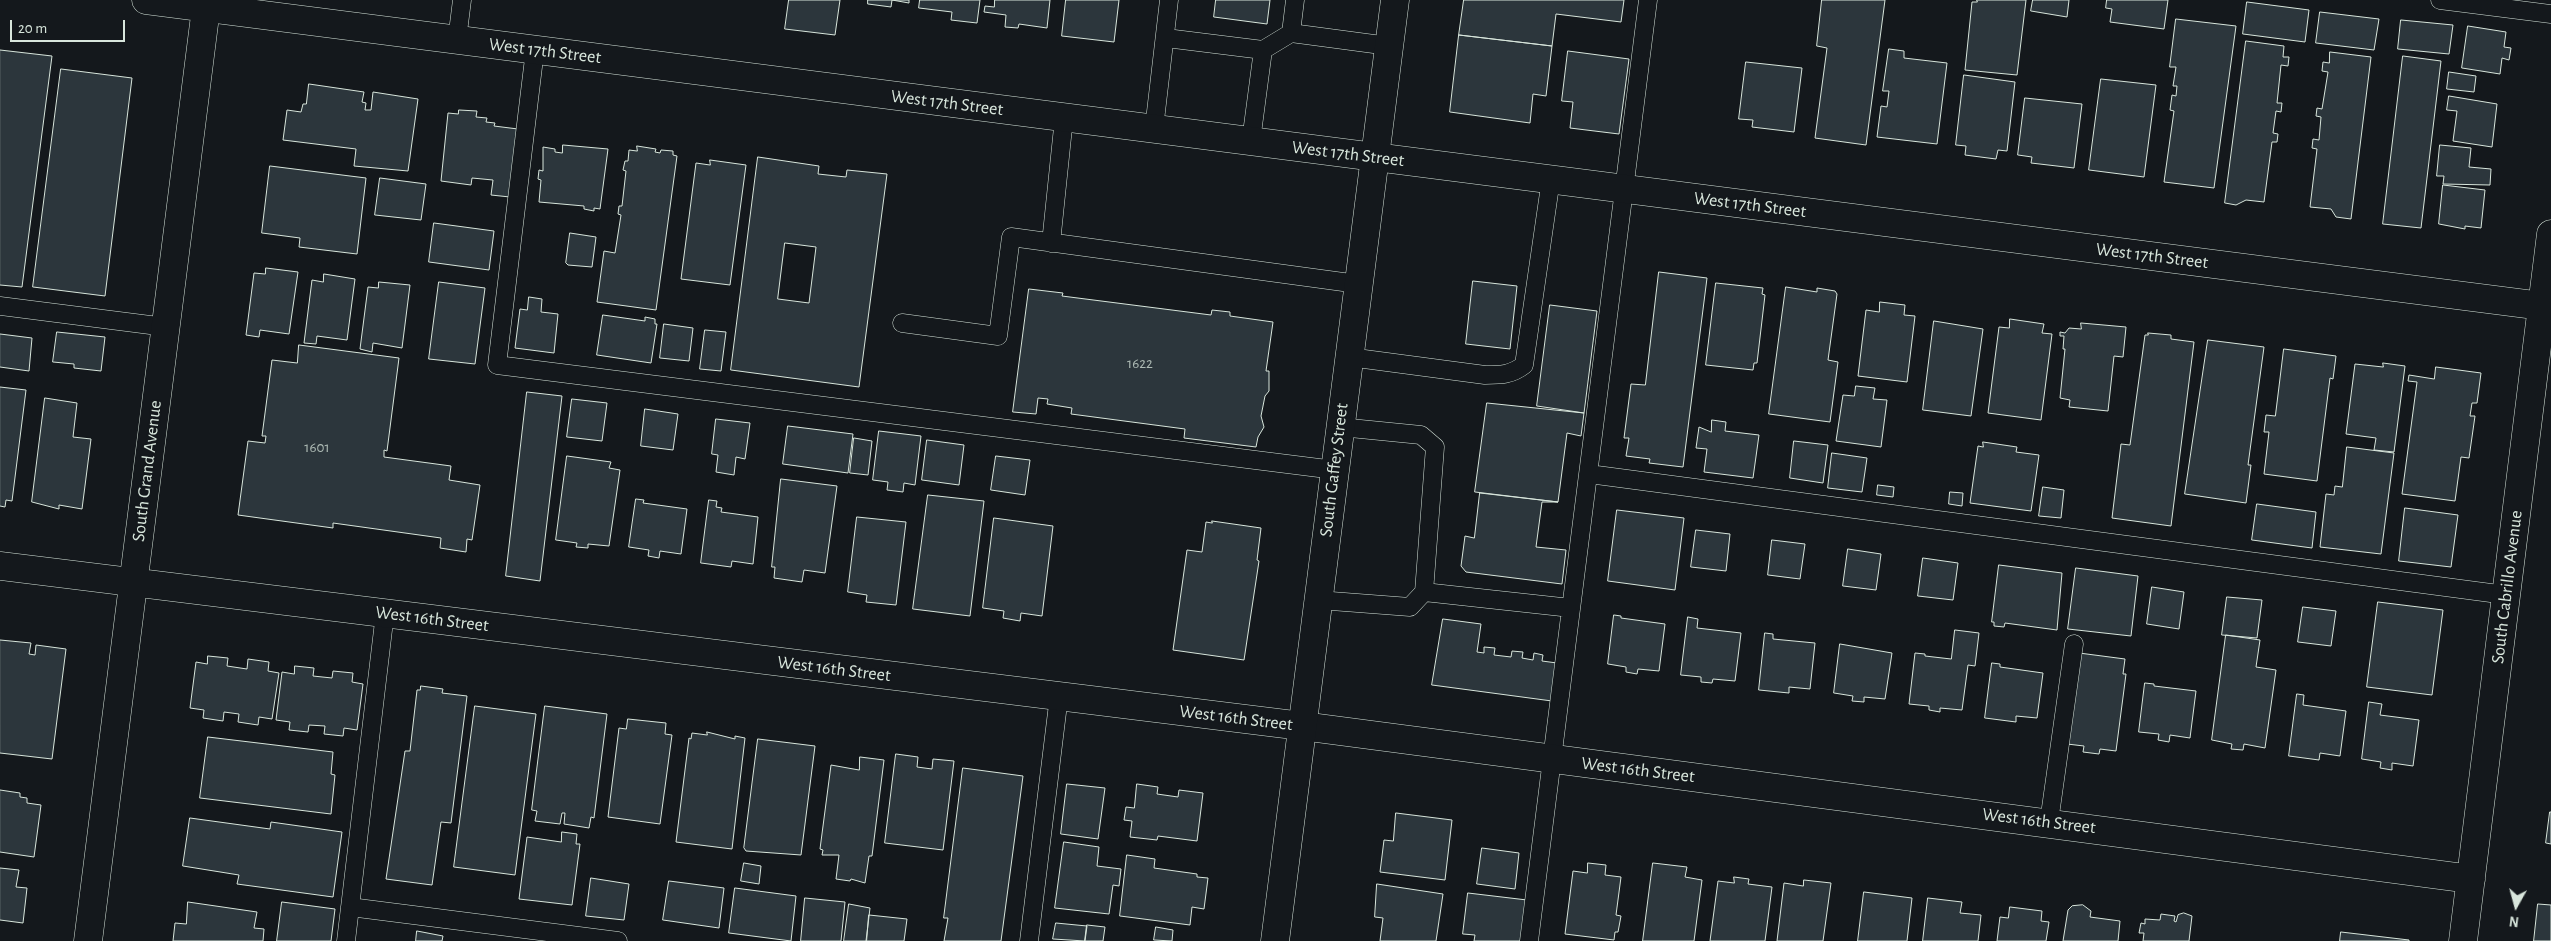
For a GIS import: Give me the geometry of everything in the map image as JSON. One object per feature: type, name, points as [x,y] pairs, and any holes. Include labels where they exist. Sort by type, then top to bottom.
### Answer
[{"type":"street","name":"West 17th Street","points":[[146,0],[207,4],[457,40],[2546,307]]},
{"type":"street","name":"South Gaffey Street","points":[[1275,941],[1395,0]]},
{"type":"street","name":"South Grand Avenue","points":[[88,941],[207,4]]},
{"type":"street","name":"South Cabrillo Avenue","points":[[2463,941],[2506,595],[2546,307],[2551,234]]},
{"type":"street","name":"West 16th Street","points":[[0,566],[1302,726],[2049,822],[2471,879]]},
{"type":"lane","points":[[457,40],[462,0]]},
{"type":"lane","points":[[1154,129],[1169,0]]},
{"type":"lane","points":[[1290,33],[1295,0]]},
{"type":"lane","points":[[1529,941],[1648,0]]},
{"type":"lane","points":[[2440,0],[2551,14]]},
{"type":"lane","points":[[1166,38],[1263,50],[1290,33],[1389,46]]},
{"type":"lane","points":[[535,50],[497,365],[1335,470]]},
{"type":"lane","points":[[1251,141],[1263,50]]},
{"type":"lane","points":[[1051,243],[1064,118]]},
{"type":"lane","points":[[1349,357],[1485,375],[1505,375],[1516,372],[1524,365],[1552,179]]},
{"type":"lane","points":[[902,323],[998,336],[1011,237],[1358,284]]},
{"type":"lane","points":[[0,306],[166,327]]},
{"type":"lane","points":[[1318,600],[1410,607],[1424,592],[1435,447],[1421,435],[1340,427]]},
{"type":"lane","points":[[1588,474],[2506,595]]},
{"type":"lane","points":[[1424,592],[1571,608]]},
{"type":"lane","points":[[346,941],[385,614]]},
{"type":"lane","points":[[2049,822],[2074,644]]},
{"type":"lane","points":[[1029,941],[1059,696]]},
{"type":"lane","points":[[350,907],[618,941]]},
{"type":"building","points":[[789,0],[840,0],[835,35],[785,29]]},
{"type":"building","points":[[868,0],[892,0],[891,7],[868,4]]},
{"type":"building","points":[[892,0],[909,0],[909,3]]},
{"type":"building","points":[[920,0],[980,0],[977,23],[951,20],[952,12],[919,8]]},
{"type":"building","points":[[995,0],[1050,0],[1047,28],[1019,24],[1018,28],[1005,27],[1006,15],[984,12],[985,6],[994,7]]},
{"type":"building","points":[[1066,0],[1119,0],[1114,42],[1062,36]]},
{"type":"building","points":[[1216,0],[1270,0],[1267,24],[1214,17]]},
{"type":"building","points":[[1464,0],[1624,0],[1621,22],[1556,14],[1552,46],[1459,35]]},
{"type":"building","points":[[1822,0],[1885,0],[1866,145],[1815,138],[1827,48],[1817,46]]},
{"type":"building","points":[[1977,0],[2026,0],[2017,75],[1965,70],[1972,2],[1977,2]]},
{"type":"building","points":[[2033,0],[2069,0],[2067,17],[2031,11]]},
{"type":"building","points":[[2107,0],[2168,0],[2164,29],[2110,22],[2112,9],[2106,8]]},
{"type":"building","points":[[2247,2],[2309,10],[2305,42],[2243,34]]},
{"type":"building","points":[[2320,12],[2379,19],[2374,50],[2316,43]]},
{"type":"building","points":[[2176,19],[2236,26],[2214,188],[2164,182],[2174,111],[2170,110],[2172,95],[2176,96],[2177,86],[2173,86],[2176,67],[2170,67]]},
{"type":"building","points":[[2401,20],[2453,25],[2449,54],[2398,49]]},
{"type":"building","points":[[2468,26],[2506,32],[2504,47],[2511,48],[2509,60],[2502,58],[2500,74],[2462,68]]},
{"type":"building","points":[[1459,35],[1552,46],[1546,96],[1533,94],[1530,123],[1450,112]]},
{"type":"building","points":[[2246,41],[2284,46],[2283,57],[2289,57],[2288,66],[2281,65],[2277,103],[2282,103],[2281,112],[2276,111],[2273,133],[2278,134],[2277,142],[2272,142],[2264,202],[2246,200],[2236,205],[2225,203]]},
{"type":"building","points":[[1889,49],[1904,51],[1904,58],[1947,63],[1937,144],[1877,137],[1881,106],[1887,107],[1889,91],[1883,91]]},
{"type":"building","points":[[0,50],[52,56],[22,287],[0,285]]},
{"type":"building","points":[[1568,51],[1629,59],[1619,134],[1570,128],[1573,102],[1562,101]]},
{"type":"building","points":[[2330,52],[2371,57],[2351,219],[2336,217],[2331,209],[2310,207],[2317,149],[2312,148],[2313,139],[2319,140],[2321,117],[2316,116],[2317,108],[2322,109],[2328,72],[2322,71],[2323,62],[2329,63]]},
{"type":"building","points":[[2403,56],[2441,61],[2421,228],[2383,224]]},
{"type":"building","points":[[1746,62],[1802,68],[1794,132],[1752,127],[1753,120],[1739,119]]},
{"type":"building","points":[[61,69],[132,78],[105,296],[33,287]]},
{"type":"building","points":[[2449,72],[2476,76],[2474,92],[2447,89]]},
{"type":"building","points":[[1964,75],[2015,82],[2007,151],[1998,150],[1996,159],[1965,155],[1966,146],[1956,145]]},
{"type":"building","points":[[2101,79],[2156,85],[2144,177],[2089,170]]},
{"type":"building","points":[[309,84],[364,92],[362,102],[366,103],[365,110],[371,110],[373,92],[418,99],[408,171],[354,166],[356,149],[283,140],[287,110],[301,112],[303,104],[306,104]]},
{"type":"building","points":[[2449,96],[2497,104],[2492,147],[2453,141],[2457,111],[2447,110]]},
{"type":"building","points":[[2025,98],[2082,104],[2074,168],[2031,163],[2032,157],[2018,155]]},
{"type":"building","points":[[459,110],[477,111],[476,117],[487,118],[486,122],[495,123],[494,126],[518,129],[510,197],[491,195],[493,180],[472,178],[471,185],[441,181],[448,113],[458,114]]},
{"type":"building","points":[[563,145],[608,149],[600,209],[594,208],[594,211],[584,209],[584,206],[539,202],[541,180],[538,179],[539,170],[543,171],[543,147],[555,149],[555,152],[562,153]]},
{"type":"building","points":[[2440,145],[2471,148],[2469,167],[2491,169],[2490,185],[2443,184],[2444,176],[2437,176]]},
{"type":"building","points":[[637,146],[656,149],[655,152],[660,153],[661,150],[673,151],[673,155],[677,156],[656,310],[597,302],[604,251],[615,253],[621,215],[618,214],[619,206],[622,206],[626,171],[623,170],[625,161],[628,161],[629,150],[637,151]]},
{"type":"building","points":[[758,157],[819,166],[818,174],[846,177],[847,170],[887,174],[859,387],[731,370]],"holes":[[[785,243],[816,247],[809,303],[778,299]]]},
{"type":"building","points":[[710,160],[746,165],[730,285],[681,279],[696,163],[710,165]]},
{"type":"building","points":[[270,166],[366,178],[357,254],[299,247],[300,238],[262,233]]},
{"type":"building","points":[[380,178],[426,184],[421,220],[375,215]]},
{"type":"building","points":[[2443,185],[2485,190],[2481,228],[2465,226],[2465,229],[2439,224]]},
{"type":"building","points":[[434,223],[494,231],[489,270],[429,262]]},
{"type":"building","points":[[570,233],[596,237],[592,267],[568,265],[566,263]]},
{"type":"building","points":[[266,268],[298,272],[289,334],[260,330],[259,337],[246,335],[254,273],[265,274]]},
{"type":"building","points":[[1659,272],[1707,278],[1683,467],[1649,463],[1650,459],[1626,456],[1629,438],[1624,438],[1631,384],[1645,385]]},
{"type":"building","points":[[324,274],[355,279],[347,340],[317,336],[316,344],[304,343],[312,280],[323,282]]},
{"type":"building","points":[[1473,281],[1517,286],[1510,349],[1466,344]]},
{"type":"building","points":[[379,282],[410,285],[402,348],[373,343],[372,352],[360,349],[368,287],[378,288]]},
{"type":"building","points":[[439,282],[485,288],[475,364],[429,359]]},
{"type":"building","points":[[1716,283],[1763,288],[1762,294],[1765,295],[1757,363],[1754,363],[1753,370],[1706,365]]},
{"type":"building","points":[[1786,287],[1817,292],[1817,288],[1835,291],[1837,294],[1828,360],[1838,362],[1830,422],[1769,414]]},
{"type":"building","points":[[1029,289],[1063,293],[1062,296],[1211,315],[1212,310],[1230,312],[1230,316],[1273,322],[1266,371],[1269,371],[1269,391],[1265,396],[1261,416],[1264,427],[1258,437],[1256,447],[1184,438],[1185,429],[1071,414],[1072,408],[1047,404],[1048,399],[1038,398],[1036,414],[1013,412]]},
{"type":"building","points":[[529,297],[542,299],[541,312],[558,314],[554,353],[515,348],[520,309],[527,310]]},
{"type":"building","points":[[1880,302],[1905,305],[1904,315],[1915,316],[1907,382],[1858,376],[1866,310],[1879,312]]},
{"type":"building","points":[[1550,305],[1597,311],[1584,413],[1537,406]]},
{"type":"building","points":[[603,315],[645,321],[645,317],[655,319],[655,324],[657,324],[651,363],[597,355]]},
{"type":"building","points":[[2010,319],[2044,324],[2042,333],[2052,334],[2041,420],[1988,413],[1999,327],[2009,328]]},
{"type":"building","points":[[1934,321],[1983,329],[1971,416],[1923,410]]},
{"type":"building","points":[[2081,323],[2126,327],[2123,357],[2114,356],[2108,411],[2069,407],[2070,400],[2060,398],[2065,349],[2063,349],[2064,336],[2060,336],[2060,332],[2065,333],[2069,328],[2081,329]]},
{"type":"building","points":[[664,324],[693,328],[689,361],[660,358]]},
{"type":"building","points":[[705,330],[726,332],[721,371],[700,369]]},
{"type":"building","points":[[57,332],[105,337],[101,371],[74,368],[74,364],[53,362]]},
{"type":"building","points":[[2148,333],[2171,335],[2171,339],[2194,342],[2171,526],[2112,518],[2121,444],[2130,445],[2145,335],[2148,335]]},
{"type":"building","points":[[0,334],[32,338],[29,371],[0,367]]},
{"type":"building","points":[[2208,340],[2264,347],[2248,465],[2251,465],[2246,503],[2185,494]]},
{"type":"building","points":[[299,345],[399,358],[387,451],[384,450],[384,457],[451,466],[449,480],[480,485],[472,540],[467,539],[466,552],[440,548],[441,538],[333,523],[333,528],[238,515],[248,441],[265,443],[266,436],[262,436],[272,360],[297,363]]},
{"type":"building","points":[[2284,349],[2336,356],[2333,379],[2330,378],[2317,481],[2264,474],[2269,432],[2264,432],[2266,415],[2275,416]]},
{"type":"building","points":[[2383,363],[2405,366],[2394,452],[2374,450],[2376,438],[2346,434],[2355,364],[2383,367]]},
{"type":"building","points":[[2436,367],[2481,373],[2477,403],[2472,403],[2470,416],[2475,416],[2469,458],[2461,457],[2455,501],[2402,494],[2417,382],[2408,381],[2409,375],[2434,379]]},
{"type":"building","points":[[1856,386],[1875,388],[1873,399],[1887,400],[1881,447],[1836,441],[1843,395],[1854,396]]},
{"type":"building","points":[[0,387],[26,390],[12,501],[6,500],[5,507],[0,506]]},
{"type":"building","points":[[527,392],[562,396],[540,581],[506,576]]},
{"type":"building","points":[[45,398],[77,403],[73,437],[91,439],[82,509],[59,505],[59,509],[32,502]]},
{"type":"building","points":[[572,399],[607,403],[602,441],[567,437]]},
{"type":"building","points":[[1487,403],[1584,413],[1581,436],[1567,433],[1558,502],[1475,492]]},
{"type":"building","points":[[645,409],[678,414],[673,450],[641,446]]},
{"type":"building","points":[[716,419],[750,423],[745,459],[736,457],[734,475],[716,472],[718,455],[712,454]]},
{"type":"building","points":[[1712,420],[1726,422],[1725,431],[1759,435],[1753,478],[1704,472],[1707,449],[1696,448],[1699,427],[1711,432]]},
{"type":"building","points":[[788,426],[853,434],[848,473],[783,464]]},
{"type":"building","points":[[879,431],[921,436],[915,485],[904,483],[903,492],[887,490],[888,482],[873,480]]},
{"type":"building","points":[[854,438],[872,441],[868,475],[850,473]]},
{"type":"building","points":[[927,440],[964,445],[959,485],[922,480]]},
{"type":"building","points":[[1794,441],[1828,445],[1823,483],[1790,478]]},
{"type":"building","points":[[1983,442],[2017,447],[2016,452],[2039,455],[2031,511],[1970,503],[1978,446],[1983,447]]},
{"type":"building","points":[[2347,447],[2394,453],[2381,554],[2320,547],[2326,494],[2334,495],[2335,486],[2342,487]]},
{"type":"building","points":[[1832,453],[1867,458],[1862,492],[1828,488]]},
{"type":"building","points":[[567,456],[611,462],[609,468],[620,470],[609,546],[588,544],[588,548],[576,547],[577,543],[556,540]]},
{"type":"building","points":[[996,456],[1030,460],[1025,495],[991,490]]},
{"type":"building","points":[[781,479],[837,486],[825,573],[804,570],[802,582],[774,578],[775,567],[772,567]]},
{"type":"building","points":[[1878,485],[1894,487],[1893,497],[1877,495]]},
{"type":"building","points":[[2043,487],[2064,490],[2061,518],[2039,516]]},
{"type":"building","points":[[1950,492],[1963,493],[1962,506],[1949,504]]},
{"type":"building","points":[[1480,493],[1558,502],[1542,502],[1536,547],[1566,550],[1562,584],[1466,572],[1461,566],[1465,536],[1474,538]]},
{"type":"building","points":[[928,495],[984,501],[970,616],[913,609]]},
{"type":"building","points":[[636,499],[644,500],[643,503],[687,509],[681,554],[660,551],[659,558],[648,556],[649,550],[629,547]]},
{"type":"building","points":[[709,500],[717,501],[716,507],[722,508],[721,512],[758,517],[753,564],[732,561],[731,567],[701,563]]},
{"type":"building","points":[[2257,504],[2316,512],[2312,548],[2252,540]]},
{"type":"building","points":[[2405,508],[2458,515],[2451,567],[2399,561]]},
{"type":"building","points":[[1617,510],[1684,518],[1675,590],[1608,581]]},
{"type":"building","points":[[857,517],[906,522],[896,605],[866,602],[867,595],[848,592]]},
{"type":"building","points":[[994,518],[1053,526],[1042,616],[1021,613],[1020,621],[1003,618],[1004,611],[983,608]]},
{"type":"building","points":[[1212,521],[1261,528],[1257,560],[1259,561],[1244,660],[1173,650],[1187,550],[1202,552],[1206,522],[1212,523]]},
{"type":"building","points":[[1696,530],[1730,534],[1726,571],[1691,567]]},
{"type":"building","points":[[1772,540],[1805,544],[1800,579],[1768,575]]},
{"type":"building","points":[[1848,549],[1881,554],[1876,590],[1843,586]]},
{"type":"building","points":[[1923,558],[1958,563],[1953,600],[1918,596]]},
{"type":"building","points":[[1999,565],[2062,573],[2057,630],[2005,623],[2004,627],[1994,626],[1994,622],[1992,622]]},
{"type":"building","points":[[2076,568],[2138,576],[2131,636],[2068,629]]},
{"type":"building","points":[[2152,587],[2184,592],[2179,629],[2147,624]]},
{"type":"building","points":[[2227,597],[2262,600],[2257,638],[2222,635]]},
{"type":"building","points":[[2378,602],[2443,610],[2432,695],[2367,687]]},
{"type":"building","points":[[2303,607],[2336,611],[2331,646],[2298,642]]},
{"type":"building","points":[[1614,615],[1621,616],[1621,618],[1665,624],[1659,671],[1638,669],[1637,674],[1626,672],[1626,667],[1608,664]]},
{"type":"building","points":[[1688,617],[1698,619],[1697,628],[1741,633],[1735,681],[1713,679],[1712,683],[1701,682],[1701,677],[1681,675]]},
{"type":"building","points":[[1443,619],[1481,624],[1477,652],[1484,653],[1484,647],[1495,648],[1494,655],[1511,657],[1512,651],[1523,652],[1522,658],[1533,660],[1534,653],[1543,655],[1542,661],[1557,663],[1552,701],[1432,685]]},
{"type":"building","points":[[1955,630],[1979,633],[1975,666],[1968,665],[1962,710],[1940,708],[1940,712],[1929,710],[1929,706],[1909,704],[1915,653],[1951,659]]},
{"type":"building","points":[[1765,633],[1773,634],[1773,639],[1815,643],[1810,689],[1789,687],[1789,693],[1759,690]]},
{"type":"building","points":[[2226,635],[2260,640],[2256,667],[2276,670],[2265,748],[2244,744],[2243,750],[2231,749],[2232,744],[2212,740]]},
{"type":"building","points":[[0,640],[31,643],[29,654],[35,655],[36,645],[66,649],[52,759],[0,753]]},
{"type":"building","points":[[1840,644],[1892,653],[1885,699],[1864,697],[1864,702],[1852,701],[1853,696],[1834,693]]},
{"type":"building","points":[[2079,653],[2125,659],[2123,674],[2126,674],[2116,751],[2100,749],[2099,754],[2083,752],[2084,746],[2067,744]]},
{"type":"building","points":[[208,656],[228,658],[227,666],[247,669],[248,659],[269,662],[268,671],[279,673],[272,719],[259,717],[258,725],[238,722],[239,714],[224,712],[223,721],[203,718],[204,710],[190,708],[196,662],[207,664]]},
{"type":"building","points":[[1992,663],[2000,664],[2000,667],[2043,673],[2037,718],[2016,716],[2016,722],[1985,718]]},
{"type":"building","points":[[295,666],[314,668],[313,676],[332,678],[333,671],[353,673],[352,682],[363,684],[357,730],[344,728],[343,736],[324,734],[325,726],[309,725],[308,732],[289,730],[290,722],[276,720],[282,672],[294,674]]},
{"type":"building","points":[[2145,683],[2154,684],[2154,686],[2196,691],[2190,738],[2170,735],[2169,742],[2158,740],[2159,734],[2139,732]]},
{"type":"building","points":[[421,686],[443,689],[442,693],[467,696],[451,823],[441,822],[432,885],[386,879],[405,751],[410,751],[417,690],[420,690]]},
{"type":"building","points":[[2297,694],[2304,695],[2303,705],[2346,711],[2340,756],[2320,753],[2319,760],[2289,756]]},
{"type":"building","points":[[2369,702],[2382,704],[2380,715],[2419,720],[2413,766],[2392,763],[2392,770],[2380,768],[2381,762],[2362,759]]},
{"type":"building","points":[[475,706],[536,714],[515,875],[454,867]]},
{"type":"building","points":[[545,706],[607,714],[594,818],[591,817],[589,828],[564,824],[565,813],[562,813],[560,824],[535,821],[537,811],[532,810]]},
{"type":"building","points":[[628,719],[666,723],[665,734],[672,735],[660,824],[608,817],[619,728],[626,729]]},
{"type":"building","points":[[707,732],[735,739],[735,736],[745,738],[732,849],[676,842],[689,738],[691,739],[692,733],[707,735]]},
{"type":"building","points":[[208,737],[333,752],[331,774],[335,775],[331,814],[200,798]]},
{"type":"building","points":[[758,739],[815,746],[801,855],[746,851],[744,848]]},
{"type":"building","points":[[896,754],[918,757],[917,767],[932,769],[933,759],[954,761],[943,850],[885,843]]},
{"type":"building","points":[[860,757],[884,760],[872,856],[869,856],[865,883],[851,879],[850,881],[836,879],[839,855],[822,855],[823,850],[820,849],[831,765],[859,770]]},
{"type":"building","points":[[963,768],[1023,776],[1001,941],[944,941],[948,918],[944,918]]},
{"type":"building","points":[[1067,784],[1105,788],[1098,839],[1061,834]]},
{"type":"building","points":[[1137,784],[1158,787],[1157,794],[1178,797],[1179,790],[1203,793],[1197,841],[1158,836],[1157,840],[1130,837],[1132,821],[1124,820],[1126,807],[1134,808]]},
{"type":"building","points":[[0,790],[20,793],[20,797],[27,798],[27,803],[41,805],[34,857],[0,852]]},
{"type":"building","points":[[2551,812],[2551,844],[2546,843]]},
{"type":"building","points":[[1396,813],[1452,820],[1445,880],[1380,872],[1384,840],[1393,841]]},
{"type":"building","points":[[190,818],[270,829],[271,822],[342,832],[333,897],[237,884],[239,875],[183,866]]},
{"type":"building","points":[[562,832],[577,834],[576,844],[580,844],[572,905],[519,899],[527,837],[561,842]]},
{"type":"building","points":[[1064,842],[1099,847],[1097,866],[1121,869],[1119,886],[1113,885],[1109,914],[1055,908]]},
{"type":"building","points":[[1482,848],[1519,853],[1515,889],[1477,884]]},
{"type":"building","points":[[1127,855],[1155,859],[1154,868],[1197,874],[1197,877],[1208,878],[1204,909],[1192,907],[1190,925],[1120,916]]},
{"type":"building","points":[[744,863],[761,866],[759,884],[741,881]]},
{"type":"building","points":[[1588,863],[1606,865],[1605,875],[1621,877],[1616,915],[1621,916],[1618,932],[1615,932],[1614,940],[1565,934],[1573,871],[1587,873]]},
{"type":"building","points":[[1653,863],[1687,867],[1685,877],[1702,880],[1694,941],[1643,941]]},
{"type":"building","points":[[0,868],[19,870],[16,887],[27,888],[23,923],[0,920]]},
{"type":"building","points":[[1734,877],[1749,879],[1748,884],[1772,887],[1765,941],[1710,941],[1718,881],[1734,883]]},
{"type":"building","points":[[591,878],[629,884],[624,920],[586,916]]},
{"type":"building","points":[[1804,880],[1831,883],[1823,941],[1777,941],[1784,883],[1803,886]]},
{"type":"building","points":[[669,881],[724,888],[719,928],[663,920]]},
{"type":"building","points":[[1377,884],[1443,894],[1436,941],[1380,941],[1383,918],[1375,917]]},
{"type":"building","points":[[735,888],[796,896],[791,941],[729,933]]},
{"type":"building","points":[[1864,892],[1912,898],[1907,941],[1858,941]]},
{"type":"building","points":[[1468,893],[1527,900],[1522,941],[1474,941],[1475,935],[1463,934]]},
{"type":"building","points":[[805,898],[845,902],[841,941],[801,941]]},
{"type":"building","points":[[1928,898],[1962,902],[1960,913],[1981,915],[1978,941],[1923,941]]},
{"type":"building","points":[[188,902],[257,912],[254,928],[264,929],[263,941],[173,941],[175,923],[186,924]]},
{"type":"building","points":[[282,902],[335,909],[331,941],[277,941]]},
{"type":"building","points":[[849,904],[870,908],[866,941],[844,941]]},
{"type":"building","points":[[2538,904],[2551,905],[2551,941],[2534,941]]},
{"type":"building","points":[[2083,905],[2091,911],[2090,917],[2120,921],[2118,941],[2063,941],[2068,910],[2072,906]]},
{"type":"building","points":[[2010,907],[2042,911],[2041,921],[2049,922],[2046,941],[1997,941],[2000,917],[2008,918]]},
{"type":"building","points":[[2184,913],[2192,916],[2189,941],[2143,941],[2144,933],[2139,933],[2141,923],[2145,924],[2145,919],[2160,920],[2161,914],[2175,916],[2174,921],[2176,922],[2178,915]]},
{"type":"building","points":[[869,915],[907,919],[904,941],[867,941]]},
{"type":"building","points":[[1056,923],[1087,926],[1085,941],[1053,939]]},
{"type":"building","points":[[1087,925],[1105,927],[1103,941],[1085,941]]},
{"type":"building","points":[[1156,927],[1173,930],[1172,941],[1154,940]]},
{"type":"building","points":[[417,931],[443,936],[442,941],[416,941]]},
{"type":"building","points":[[2341,932],[2409,940],[2409,941],[2340,941]]}]
